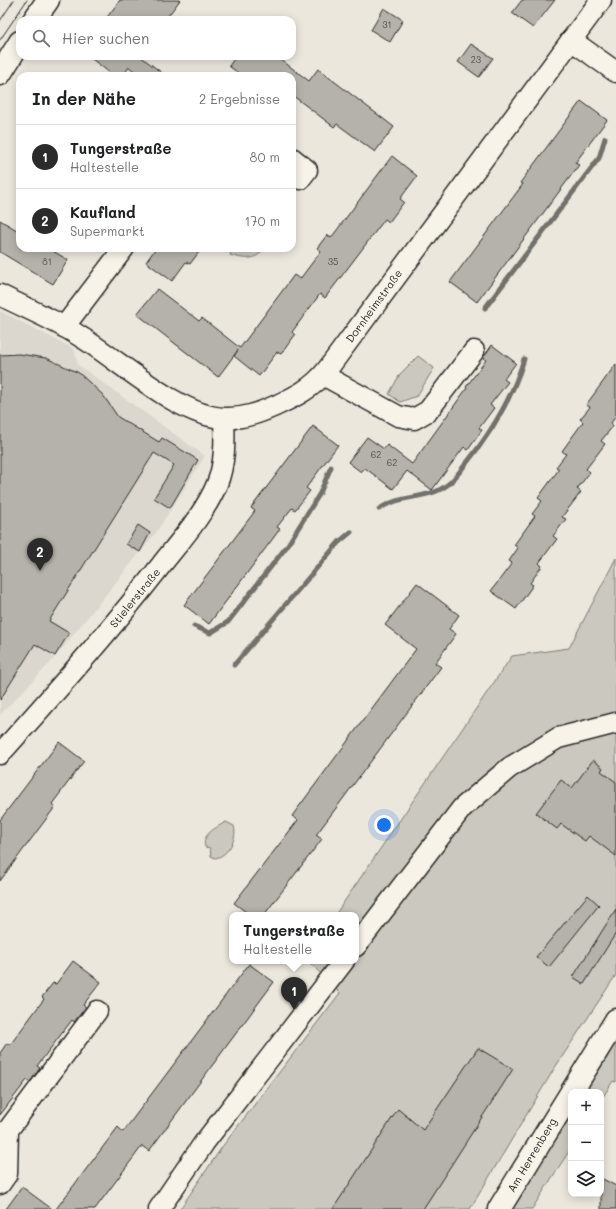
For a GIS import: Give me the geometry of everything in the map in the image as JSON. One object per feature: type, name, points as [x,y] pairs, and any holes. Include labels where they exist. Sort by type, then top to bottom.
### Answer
[{"type":"main road","points":[[37,16],[48,0]]},
{"type":"main road","points":[[0,74],[16,48]]},
{"type":"main road","name":"Am Herrenberg","points":[[499,1209],[616,1020]]},
{"type":"street","name":"Dornheimstraße","points":[[0,295],[81,336],[173,401],[194,410],[224,418],[246,417],[266,410],[306,390],[323,375],[601,0]]},
{"type":"street","points":[[571,40],[616,72]]},
{"type":"street","points":[[296,161],[307,170],[300,179]]},
{"type":"street","points":[[64,327],[121,252]]},
{"type":"street","points":[[323,375],[398,416],[414,419],[428,411],[474,351]]},
{"type":"street","name":"Stielerstraße","points":[[0,754],[82,664],[143,589],[199,514],[213,492],[221,472],[225,442],[224,418]]},
{"type":"street","points":[[359,942],[462,808],[509,768],[558,738],[616,723]]},
{"type":"street","points":[[159,1209],[204,1143],[342,964]]},
{"type":"street","points":[[0,1184],[7,1174],[8,1130],[97,1011]]},
{"type":"shaded area","points":[[231,252],[261,252],[257,256],[249,258],[240,258],[230,255]]},
{"type":"shaded area","points":[[0,311],[74,349],[78,365],[205,456],[155,534],[52,661],[0,715]]},
{"type":"shaded area","points":[[418,356],[434,368],[417,396],[400,402],[389,394],[400,374]]},
{"type":"shaded area","points":[[616,558],[616,975],[554,1069],[470,1209],[180,1209],[222,1147],[340,993],[311,964],[359,964],[359,912],[337,912],[512,656],[569,648]]},
{"type":"shaded area","points":[[226,822],[234,826],[235,836],[228,850],[220,857],[215,858],[211,856],[210,848],[205,847],[205,838],[218,826]]},
{"type":"shaded area","points":[[616,1040],[616,1082],[613,1081],[604,1095],[604,1089],[585,1089]]},
{"type":"shaded area","points":[[568,1116],[568,1153],[532,1209],[512,1209]]},
{"type":"building","points":[[120,0],[180,0],[168,16],[108,16]]},
{"type":"building","points":[[522,0],[555,0],[533,28],[512,13]]},
{"type":"building","points":[[384,8],[403,20],[390,42],[371,30]]},
{"type":"building","points":[[471,44],[493,58],[479,77],[458,62]]},
{"type":"building","points":[[93,60],[145,60],[161,72],[136,72],[129,67],[126,72],[109,72]]},
{"type":"building","points":[[233,60],[281,60],[309,81],[318,69],[394,127],[375,152],[337,124],[334,127],[296,98],[296,72],[237,72],[229,66]]},
{"type":"building","points":[[581,101],[607,120],[575,163],[579,165],[477,302],[450,282],[523,184],[520,183]]},
{"type":"building","points":[[392,156],[417,176],[400,199],[404,202],[389,222],[385,219],[325,298],[320,294],[292,332],[295,335],[281,354],[277,352],[259,376],[234,356],[238,350],[218,377],[137,314],[157,289],[199,321],[202,318],[240,348],[294,275],[300,279],[321,251],[317,248],[327,235],[331,238]]},
{"type":"building","points":[[0,220],[16,230],[16,252],[55,252],[68,260],[53,284],[0,252]]},
{"type":"building","points":[[153,252],[199,252],[190,264],[186,262],[172,281],[146,262]]},
{"type":"building","points":[[492,345],[516,363],[504,379],[508,382],[490,405],[494,408],[479,428],[482,430],[468,450],[464,447],[432,490],[407,471],[393,489],[365,468],[361,472],[348,462],[367,437],[384,449],[387,445],[412,464],[486,360],[483,358]]},
{"type":"building","points":[[19,354],[46,358],[79,373],[103,395],[118,417],[159,442],[162,438],[198,460],[170,508],[154,498],[174,465],[154,453],[49,621],[69,633],[55,656],[35,644],[0,700],[0,355]]},
{"type":"building","points":[[616,364],[616,416],[611,423],[613,426],[601,441],[605,444],[586,469],[590,472],[577,489],[581,492],[562,517],[566,519],[553,536],[557,539],[539,563],[542,566],[530,583],[533,585],[516,609],[491,591],[512,563],[509,561],[518,548],[514,545],[535,516],[532,514],[542,501],[538,498],[559,469],[556,467],[566,454],[562,451],[583,422],[580,419],[590,407],[586,405]]},
{"type":"building","points":[[313,426],[338,445],[306,488],[310,491],[295,510],[292,508],[277,527],[280,529],[209,624],[184,605],[255,511],[251,508]]},
{"type":"building","points":[[138,525],[150,533],[140,552],[126,544]]},
{"type":"building","points":[[417,583],[459,615],[449,629],[456,634],[435,663],[441,667],[316,835],[322,839],[266,912],[246,912],[234,903],[298,820],[292,816],[416,649],[385,625]]},
{"type":"building","points":[[59,742],[84,761],[52,804],[55,807],[0,881],[0,820]]},
{"type":"building","points":[[593,760],[603,768],[601,771],[616,782],[616,856],[589,836],[585,841],[561,824],[557,829],[536,813],[561,780],[572,788]]},
{"type":"building","points":[[588,895],[599,905],[549,967],[536,957]]},
{"type":"building","points":[[616,909],[616,933],[584,984],[573,977]]},
{"type":"building","points":[[73,961],[101,982],[83,1005],[86,1007],[74,1022],[72,1020],[37,1066],[40,1068],[30,1082],[27,1080],[0,1115],[0,1053],[7,1043],[10,1045],[44,999],[42,997],[53,983],[56,984]]},
{"type":"building","points":[[249,964],[274,982],[149,1151],[142,1146],[95,1209],[56,1209],[118,1127],[123,1132]]},
{"type":"building","points":[[478,1048],[513,1069],[423,1209],[333,1209],[398,1109],[423,1130]]},
{"type":"building","points":[[604,1180],[616,1186],[616,1209],[601,1209],[601,1197],[604,1197]]},
{"type":"building","points":[[22,1187],[52,1209],[6,1209]]},
{"type":"waterway","points":[[485,308],[599,158],[605,138]]},
{"type":"waterway","points":[[379,509],[394,502],[430,494],[442,489],[453,480],[475,453],[500,415],[514,388],[524,359]]},
{"type":"waterway","points":[[194,626],[210,633],[228,622],[287,546],[320,493],[331,467]]},
{"type":"waterway","points":[[234,665],[339,542],[351,532]]},
{"type":"tram line","points":[[0,21],[14,0]]},
{"type":"tram line","points":[[16,16],[27,0]]},
{"type":"tram line","points":[[0,40],[16,16]]},
{"type":"place","name":"Kaufland","points":[[40,571]]},
{"type":"place","name":"Tungerstraße","points":[[294,1010]]}]
